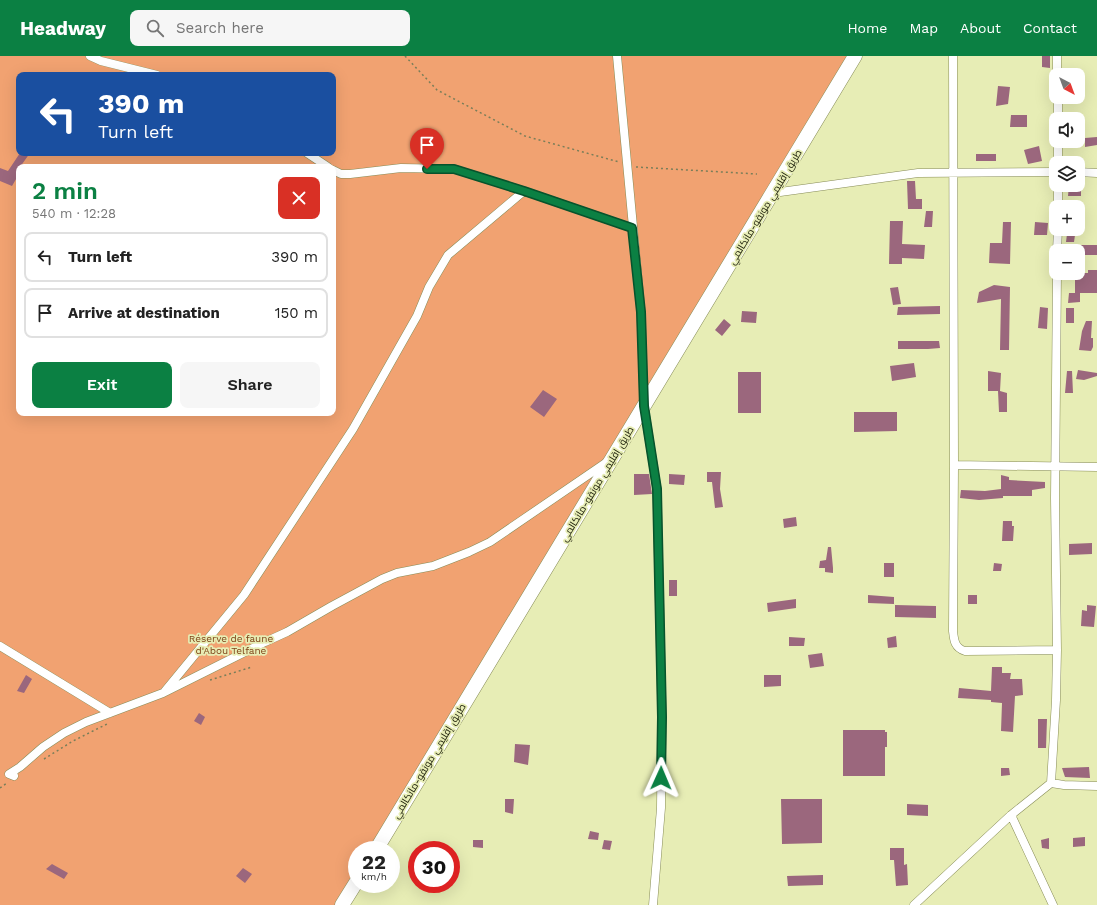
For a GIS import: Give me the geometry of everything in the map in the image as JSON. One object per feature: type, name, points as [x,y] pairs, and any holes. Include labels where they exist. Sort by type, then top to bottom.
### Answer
[{"type":"highway","name":"طريق إقليمي مونقو-مانكالمي","points":[[381,841],[856,56]]},
{"type":"highway","points":[[342,905],[350,893]]},
{"type":"street","points":[[90,56],[102,61],[145,72]]},
{"type":"street","points":[[617,56],[641,312],[644,406],[657,489],[662,717],[661,808],[653,905]]},
{"type":"street","points":[[953,56],[954,465],[952,631],[955,643],[959,648],[965,651],[1057,650]]},
{"type":"street","points":[[1057,56],[1057,68]]},
{"type":"street","points":[[312,156],[324,164]]},
{"type":"street","points":[[336,172],[341,174],[350,174],[401,168],[454,169],[632,228]]},
{"type":"street","points":[[773,193],[918,173],[1049,172]]},
{"type":"street","points":[[1085,172],[1097,172]]},
{"type":"street","points":[[163,693],[244,595],[353,429],[417,316],[428,287],[448,255],[524,191]]},
{"type":"street","points":[[914,905],[1011,815],[1050,783],[1056,700],[1057,650],[1055,466],[1057,280]]},
{"type":"street","points":[[0,774],[14,776],[9,774],[20,767],[43,747],[64,733],[86,722],[163,693],[286,632],[382,579],[397,573],[433,566],[490,542],[612,458]]},
{"type":"street","points":[[954,465],[1097,467]]},
{"type":"street","points":[[0,646],[110,713]]},
{"type":"street","points":[[1050,783],[1097,786]]},
{"type":"street","points":[[1011,815],[1053,905]]},
{"type":"path","points":[[405,56],[437,90],[524,136],[638,168],[758,174]]},
{"type":"path","points":[[206,682],[252,667]]},
{"type":"path","points":[[43,759],[73,741],[109,723]]},
{"type":"path","points":[[0,788],[12,780]]},
{"type":"green space","name":"Réserve de faune d'Abou Telfane","points":[[0,56],[855,56],[381,841],[348,841],[348,893],[350,893],[342,905],[0,905]]},
{"type":"building","points":[[1042,56],[1050,56],[1050,68],[1042,67]]},
{"type":"building","points":[[998,86],[1010,87],[1008,104],[996,106]]},
{"type":"building","points":[[1011,115],[1027,115],[1027,127],[1010,127]]},
{"type":"building","points":[[1097,137],[1097,145],[1085,147],[1085,138]]},
{"type":"building","points":[[1039,146],[1042,161],[1028,164],[1024,150]]},
{"type":"building","points":[[976,154],[996,154],[996,161],[976,161]]},
{"type":"building","points":[[18,156],[28,156],[22,164],[16,164],[16,179],[12,186],[0,181],[0,168],[8,171]]},
{"type":"building","points":[[907,181],[915,181],[916,199],[922,199],[922,209],[908,209]]},
{"type":"building","points":[[1068,192],[1081,192],[1081,196],[1068,196]]},
{"type":"building","points":[[926,211],[933,211],[932,227],[924,227]]},
{"type":"building","points":[[890,221],[903,221],[902,244],[925,245],[924,259],[902,258],[902,264],[889,264]]},
{"type":"building","points":[[1003,222],[1011,222],[1010,264],[989,263],[990,243],[1002,243]]},
{"type":"building","points":[[1035,222],[1048,223],[1047,235],[1034,235]]},
{"type":"building","points":[[1067,236],[1075,236],[1074,242],[1066,242]]},
{"type":"building","points":[[1085,245],[1097,245],[1097,255],[1085,255]]},
{"type":"building","points":[[1088,270],[1097,270],[1097,293],[1075,293],[1075,280],[1085,280],[1085,273],[1088,273]]},
{"type":"building","points":[[994,285],[1010,287],[1009,350],[1000,350],[1001,299],[977,303],[979,292]]},
{"type":"building","points":[[898,287],[901,304],[893,305],[890,288]]},
{"type":"building","points":[[1069,293],[1080,293],[1080,302],[1068,303]]},
{"type":"building","points":[[940,306],[940,314],[897,315],[898,307]]},
{"type":"building","points":[[1040,307],[1048,308],[1047,329],[1038,328]]},
{"type":"building","points":[[1066,308],[1074,308],[1074,323],[1066,323]]},
{"type":"building","points":[[742,311],[757,312],[756,323],[741,322]]},
{"type":"building","points":[[724,319],[731,325],[722,336],[715,330]]},
{"type":"building","points":[[1086,321],[1092,321],[1091,338],[1093,338],[1093,347],[1091,351],[1079,350],[1082,331]]},
{"type":"building","points":[[898,341],[939,341],[940,348],[898,349]]},
{"type":"building","points":[[914,363],[916,377],[892,381],[890,366]]},
{"type":"building","points":[[1078,370],[1097,373],[1097,376],[1084,380],[1076,379]]},
{"type":"building","points":[[988,371],[1001,373],[1000,391],[1007,393],[1007,412],[999,412],[998,391],[988,391]]},
{"type":"building","points":[[1067,371],[1072,371],[1073,393],[1065,393]]},
{"type":"building","points":[[738,372],[761,372],[761,413],[738,413]]},
{"type":"building","points":[[543,390],[557,399],[544,417],[530,407]]},
{"type":"building","points":[[854,412],[897,412],[897,431],[854,432]]},
{"type":"building","points":[[707,472],[721,472],[720,489],[723,507],[715,508],[712,482],[707,482]]},
{"type":"building","points":[[634,474],[649,474],[652,494],[634,495]]},
{"type":"building","points":[[669,474],[685,475],[684,485],[669,484]]},
{"type":"building","points":[[1001,475],[1009,477],[1009,480],[1045,482],[1045,488],[1032,490],[1032,496],[1003,496],[1003,498],[979,500],[960,498],[961,490],[985,491],[1001,489]]},
{"type":"building","points":[[796,517],[797,526],[784,528],[783,519]]},
{"type":"building","points":[[1003,521],[1012,521],[1012,526],[1014,526],[1013,541],[1002,541]]},
{"type":"building","points":[[1092,543],[1092,554],[1069,555],[1069,544]]},
{"type":"building","points":[[828,547],[831,547],[833,573],[825,572],[825,568],[819,568],[820,561],[826,560]]},
{"type":"building","points":[[884,563],[894,563],[894,577],[884,577]]},
{"type":"building","points":[[994,563],[1002,564],[1001,571],[993,571]]},
{"type":"building","points":[[669,580],[677,580],[677,596],[669,596]]},
{"type":"building","points":[[868,595],[894,597],[894,604],[868,603]]},
{"type":"building","points":[[968,595],[977,595],[977,604],[968,604]]},
{"type":"building","points":[[796,599],[796,608],[768,612],[767,603]]},
{"type":"building","points":[[895,605],[936,606],[936,618],[895,617]]},
{"type":"building","points":[[1087,605],[1096,606],[1094,627],[1081,626],[1082,610],[1087,611]]},
{"type":"building","points":[[896,636],[897,647],[888,648],[887,638]]},
{"type":"building","points":[[789,637],[805,638],[804,646],[789,646]]},
{"type":"building","points":[[822,653],[824,666],[810,668],[808,655]]},
{"type":"building","points":[[992,667],[1002,667],[1002,673],[1011,673],[1010,679],[1022,679],[1023,695],[1015,696],[1013,732],[1001,731],[1002,703],[991,702],[991,700],[958,698],[959,688],[991,691]]},
{"type":"building","points":[[26,675],[32,679],[24,693],[17,691]]},
{"type":"building","points":[[764,675],[781,675],[781,686],[764,687]]},
{"type":"building","points":[[199,713],[205,717],[201,725],[194,721]]},
{"type":"building","points":[[1038,719],[1047,719],[1046,748],[1038,748]]},
{"type":"building","points":[[843,730],[885,730],[885,732],[887,732],[887,747],[885,747],[885,776],[843,776]]},
{"type":"building","points":[[515,744],[530,745],[528,765],[514,762]]},
{"type":"building","points":[[1089,767],[1090,778],[1065,777],[1062,768]]},
{"type":"building","points":[[1001,768],[1009,768],[1010,775],[1001,776]]},
{"type":"building","points":[[505,799],[514,799],[513,814],[505,812]]},
{"type":"building","points":[[781,799],[822,799],[822,843],[782,844]]},
{"type":"building","points":[[907,804],[928,805],[928,816],[907,815]]},
{"type":"building","points":[[590,831],[599,833],[598,840],[588,839]]},
{"type":"building","points":[[1085,837],[1085,846],[1073,847],[1073,838]]},
{"type":"building","points":[[1049,838],[1049,849],[1042,848],[1041,840]]},
{"type":"building","points":[[473,840],[483,840],[483,848],[473,847]]},
{"type":"building","points":[[604,840],[612,841],[610,850],[602,849]]},
{"type":"building","points":[[890,848],[904,848],[904,865],[907,864],[908,885],[896,886],[894,860],[890,860]]},
{"type":"building","points":[[52,864],[68,873],[64,879],[46,869]]},
{"type":"building","points":[[243,868],[252,874],[245,883],[236,876]]},
{"type":"building","points":[[823,875],[823,885],[788,886],[787,876]]},
{"type":"route","points":[[427,169],[454,169],[632,228],[641,312],[644,406],[657,489],[662,717],[661,778]]}]
